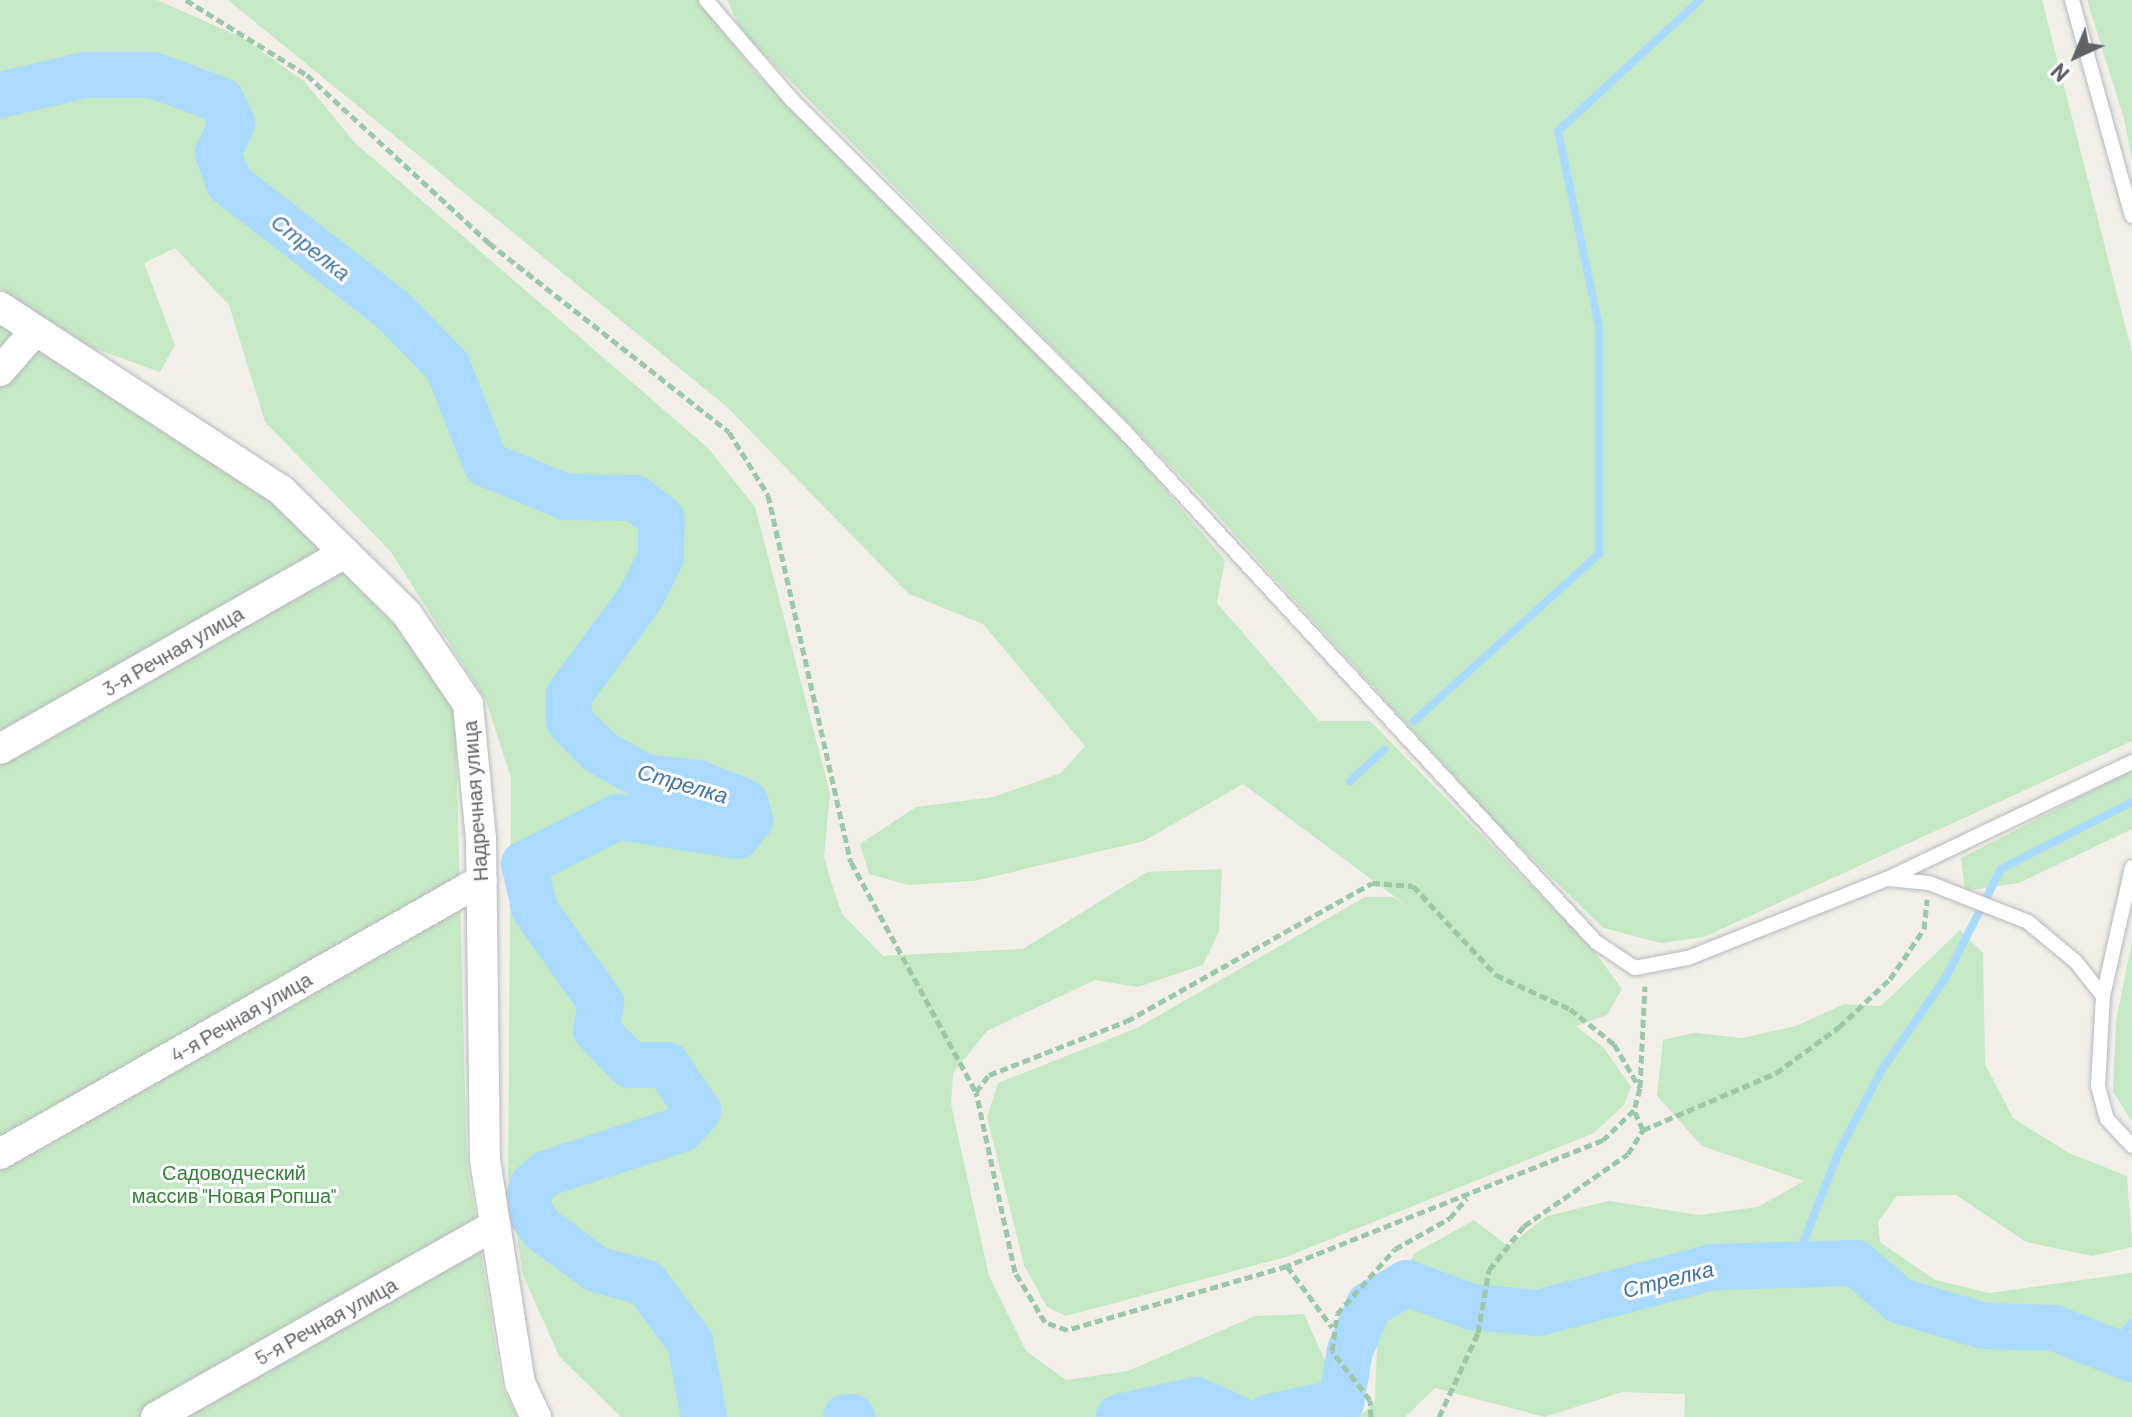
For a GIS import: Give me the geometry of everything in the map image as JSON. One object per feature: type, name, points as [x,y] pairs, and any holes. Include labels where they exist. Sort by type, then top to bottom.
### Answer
[{"type":"street","name":"Надречная улица","points":[[0,307],[282,491],[407,614],[468,704],[482,880],[485,1160],[520,1383],[536,1417]]},
{"type":"street","points":[[0,371],[35,331]]},
{"type":"street","name":"3-я Речная улица","points":[[0,749],[345,553]]},
{"type":"street","name":"4-я Речная улица","points":[[0,1154],[482,880]]},
{"type":"street","name":"5-я Речная улица","points":[[156,1417],[496,1225]]},
{"type":"lane","points":[[706,0],[792,100],[1125,432],[1596,942],[1635,968],[1688,958],[1887,879],[2132,762]]},
{"type":"lane","points":[[2072,0],[2132,216]]},
{"type":"lane","points":[[2132,867],[2103,996],[2098,1086],[2107,1119],[2132,1146]]},
{"type":"lane","points":[[1887,879],[1929,883],[1988,912],[2028,922],[2103,996]]},
{"type":"path","points":[[186,0],[307,75],[489,243],[729,432],[768,495],[851,862],[976,1092],[1015,1272],[1045,1322],[1067,1330],[1287,1266],[1603,1140],[1634,1110],[1640,1088],[1646,966]]},
{"type":"path","points":[[976,1092],[989,1075],[1127,1021],[1372,883],[1413,886],[1496,975],[1570,1009],[1614,1044],[1640,1088]]},
{"type":"path","points":[[1439,1417],[1478,1333],[1489,1270],[1524,1226],[1628,1154],[1643,1130],[1776,1073],[1839,1027],[1890,979],[1924,929],[1929,883]]},
{"type":"path","points":[[1634,1110],[1643,1130]]},
{"type":"path","points":[[1332,1328],[1375,1268],[1450,1218],[1469,1196]]},
{"type":"path","points":[[1287,1266],[1332,1328],[1336,1365],[1370,1400],[1371,1417]]},
{"type":"green space","points":[[0,0],[157,0],[243,38],[305,82],[355,143],[708,448],[755,507],[830,793],[824,857],[842,914],[883,956],[1023,949],[1147,872],[1222,869],[1219,932],[1203,965],[1138,987],[1095,980],[987,1031],[953,1073],[951,1104],[989,1276],[1026,1351],[1066,1380],[1128,1371],[1255,1316],[1304,1314],[1327,1365],[1318,1397],[1331,1417],[621,1417],[559,1356],[523,1275],[508,1179],[511,778],[486,701],[391,552],[265,422],[229,305],[175,248],[144,263],[175,345],[160,372],[82,344],[0,288]]},
{"type":"green space","points":[[228,0],[699,0],[754,71],[1117,433],[1225,560],[1217,603],[1319,721],[1370,721],[1592,948],[1622,989],[1607,1015],[1576,1026],[1604,1048],[1631,1087],[1624,1105],[1594,1133],[1286,1257],[1066,1316],[1047,1307],[1024,1265],[987,1117],[998,1083],[1137,1028],[1365,897],[1393,897],[1410,908],[1243,784],[1144,841],[974,881],[909,885],[869,874],[860,844],[916,807],[993,797],[1061,773],[1085,746],[983,624],[909,594],[727,407]]},
{"type":"green space","points":[[727,0],[2042,0],[2132,353],[2132,741],[1704,937],[1661,943],[1603,928],[1504,831],[1199,495],[742,32]]},
{"type":"green space","points":[[2087,0],[2132,0],[2132,159],[2124,119]]},
{"type":"green space","name":"Садоводческий массив \"Новая Ропша\"","points":[[0,324],[274,499],[394,624],[455,709],[467,1163],[502,1387],[517,1417],[0,1417]]},
{"type":"green space","points":[[2132,770],[2132,829],[2019,883],[1965,891],[1961,858]]},
{"type":"green space","points":[[1960,930],[1983,953],[1985,1064],[2013,1118],[2069,1153],[2127,1176],[2132,1247],[2092,1256],[2026,1242],[1956,1195],[1897,1196],[1878,1222],[1880,1242],[1935,1280],[1989,1293],[2132,1273],[2132,1417],[1684,1417],[1685,1394],[1622,1392],[1545,1417],[1435,1388],[1405,1417],[1359,1417],[1375,1402],[1378,1317],[1415,1253],[1474,1220],[1508,1246],[1547,1216],[1609,1201],[1699,1215],[1758,1207],[1804,1181],[1702,1146],[1657,1096],[1663,1040],[1694,1033],[1742,1038],[1796,1026],[1844,1004],[1881,1006]]},
{"type":"green space","points":[[2132,941],[2132,1121],[2113,1092],[2116,1021]]},
{"type":"waterway","points":[[1414,721],[1599,554],[1599,327],[1558,131],[1700,0]]},
{"type":"waterway","name":"Стрелка","points":[[0,95],[85,75],[152,75],[221,100],[232,124],[218,153],[229,183],[393,310],[448,367],[486,464],[566,497],[635,498],[662,519],[661,557],[641,597],[569,695],[569,721],[600,752],[645,777],[698,783],[745,802],[750,820],[737,836],[618,817],[524,864],[535,910],[601,1003],[596,1030],[630,1065],[667,1065],[698,1111],[682,1129],[547,1173],[532,1186],[526,1207],[543,1230],[596,1269],[646,1283],[690,1342],[704,1417]]},
{"type":"waterway","points":[[1350,781],[1385,749]]},
{"type":"waterway","points":[[1796,1261],[1839,1151],[1883,1068],[1946,977],[2001,869],[2132,802]]},
{"type":"waterway","name":"Стрелка","points":[[1269,1417],[1341,1402],[1350,1351],[1369,1305],[1407,1283],[1472,1307],[1538,1313],[1713,1267],[1856,1263],[1900,1301],[1984,1326],[2054,1328],[2132,1359]]},
{"type":"waterway","points":[[2110,1349],[2132,1323]]},
{"type":"waterway","name":"Стрелка","points":[[1119,1417],[1196,1400],[1235,1417]]},
{"type":"waterway","name":"Стрелка","points":[[846,1417],[852,1417]]}]
